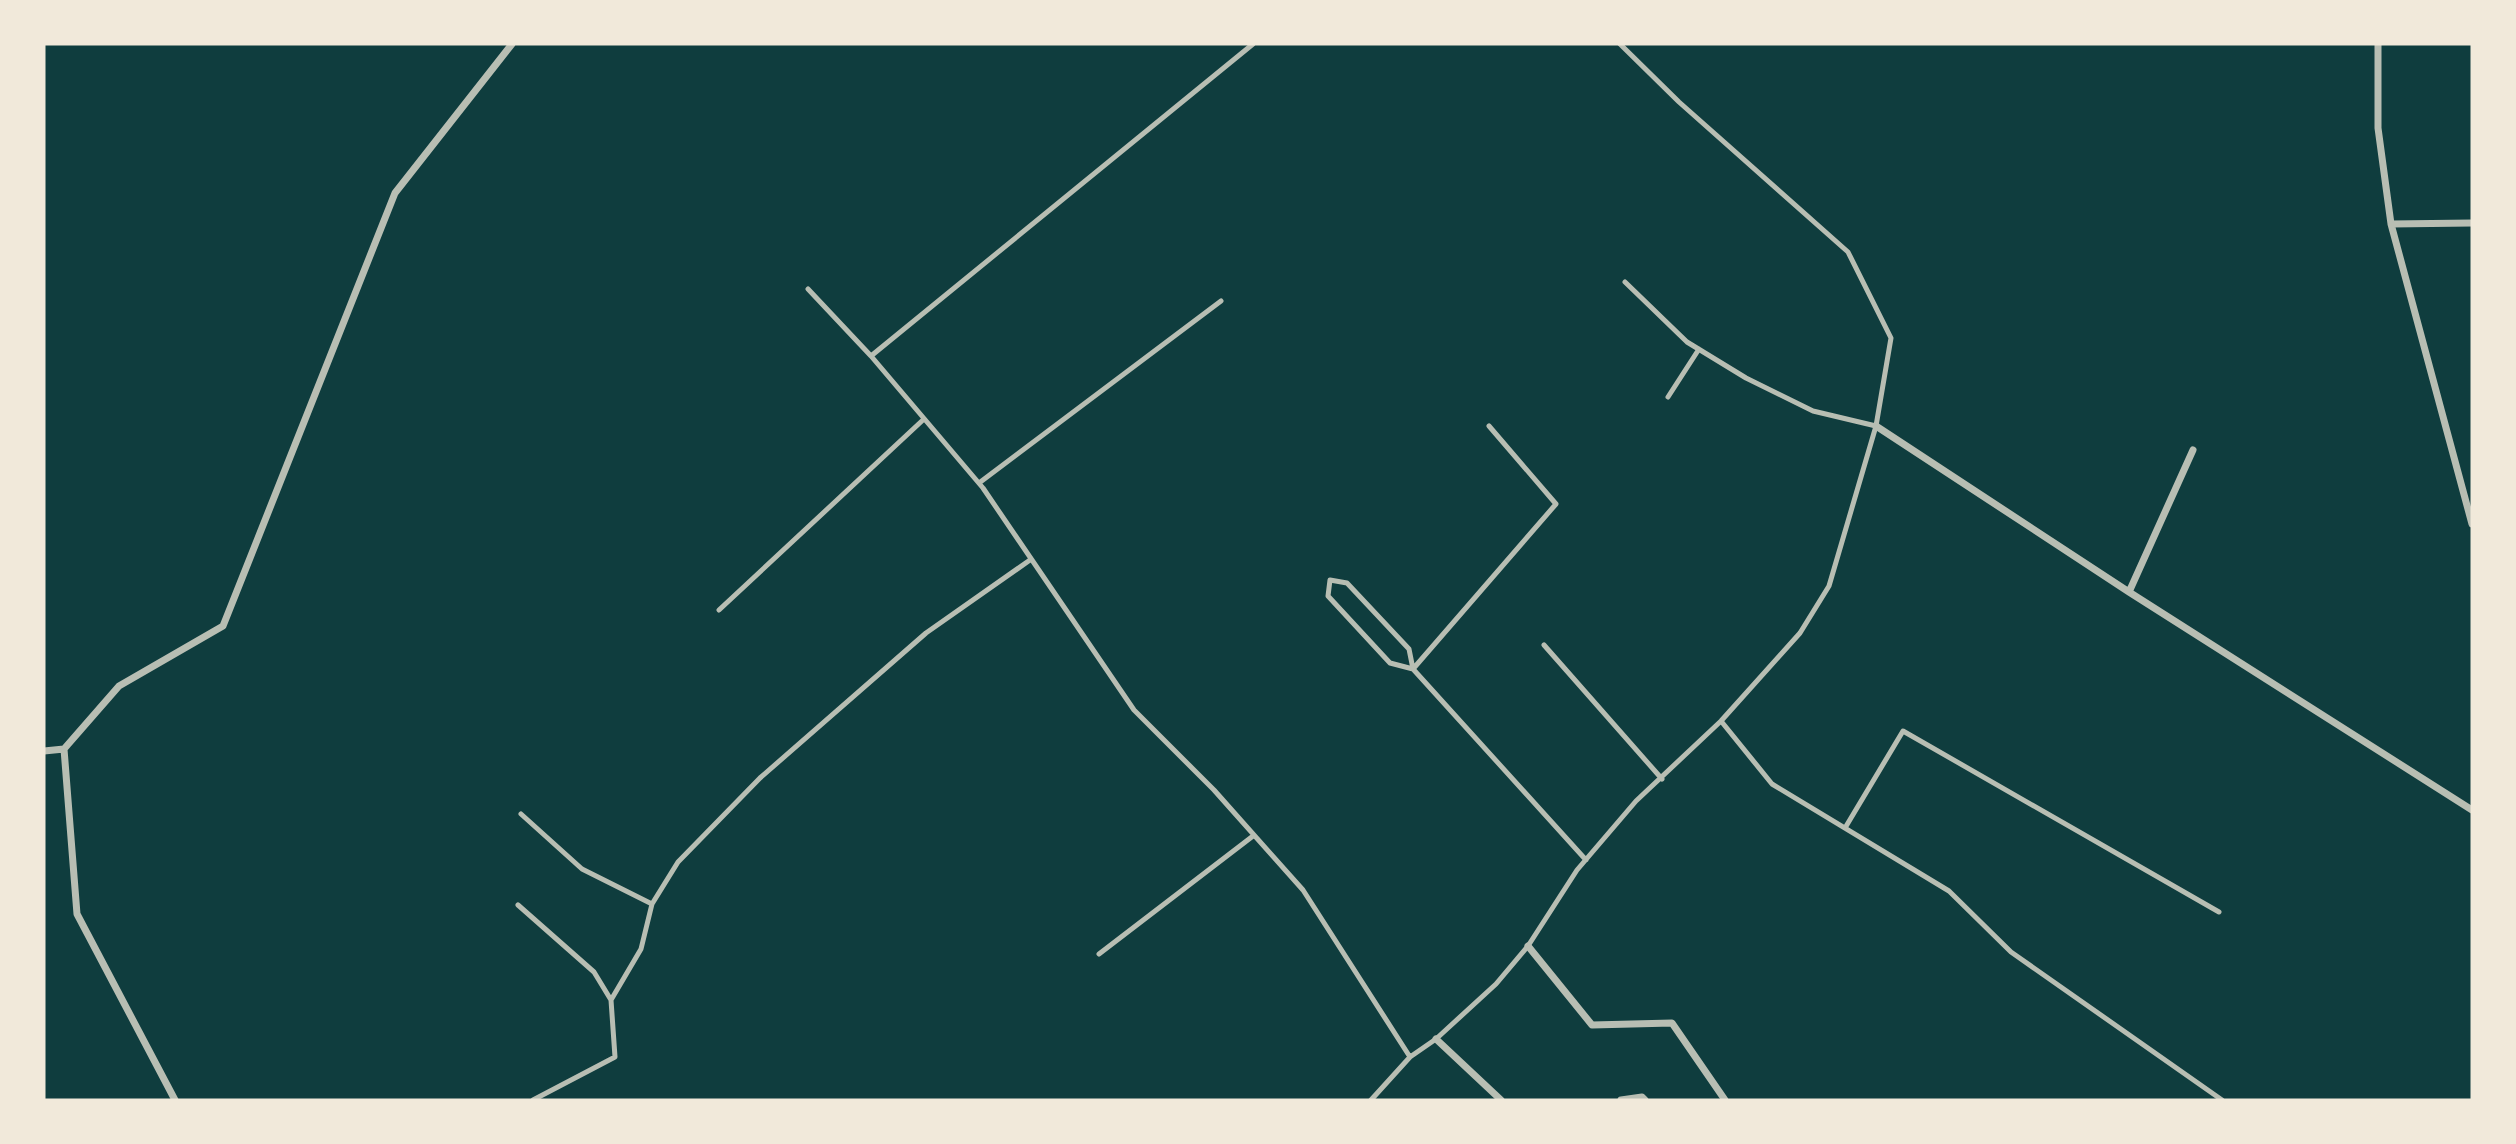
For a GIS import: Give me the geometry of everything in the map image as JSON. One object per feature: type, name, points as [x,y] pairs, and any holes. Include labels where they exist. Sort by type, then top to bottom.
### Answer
[{"type":"street","points":[[44,751],[64,749],[119,686],[223,626],[395,193],[512,44]]},
{"type":"street","points":[[2378,44],[2378,128],[2391,224],[2468,494],[2472,524]]},
{"type":"street","points":[[2391,224],[2472,223]]},
{"type":"street","points":[[1876,426],[2129,592],[2472,810]]},
{"type":"street","points":[[2129,592],[2193,450]]},
{"type":"street","points":[[64,749],[77,914],[176,1100]]},
{"type":"street","points":[[1528,946],[1592,1026],[1672,1023],[1726,1100]]},
{"type":"street","points":[[1436,1039],[1501,1100]]},
{"type":"street","points":[[1621,1100],[1642,1097],[1645,1100]]},
{"type":"lane","points":[[870,356],[1253,44]]},
{"type":"lane","points":[[1371,1100],[1410,1057],[1436,1039],[1496,984],[1528,946],[1586,860],[1636,801],[1721,721],[1800,633],[1829,586],[1876,426],[1891,338],[1848,252],[1679,102],[1620,44]]},
{"type":"lane","points":[[1625,282],[1688,342],[1746,378],[1813,411],[1876,426]]},
{"type":"lane","points":[[808,289],[870,356],[979,484],[1134,710],[1214,790],[1303,890],[1410,1057]]},
{"type":"lane","points":[[979,484],[1221,301]]},
{"type":"lane","points":[[1668,397],[1699,349]]},
{"type":"lane","points":[[719,610],[923,419]]},
{"type":"lane","points":[[1413,669],[1556,504],[1489,426]]},
{"type":"lane","points":[[611,1000],[641,948],[652,904],[678,862],[760,778],[926,633],[1030,560]]},
{"type":"lane","points":[[1413,669],[1390,663],[1328,596],[1330,580],[1347,583],[1409,649],[1413,669],[1586,860]]},
{"type":"lane","points":[[1544,645],[1662,779]]},
{"type":"lane","points":[[1721,721],[1772,784],[1949,891],[2011,952],[2222,1100]]},
{"type":"lane","points":[[1845,828],[1903,731],[2219,912]]},
{"type":"lane","points":[[521,814],[582,869],[652,904]]},
{"type":"lane","points":[[1099,954],[1254,836]]},
{"type":"lane","points":[[518,905],[594,972],[611,1000],[615,1057],[533,1100]]}]
